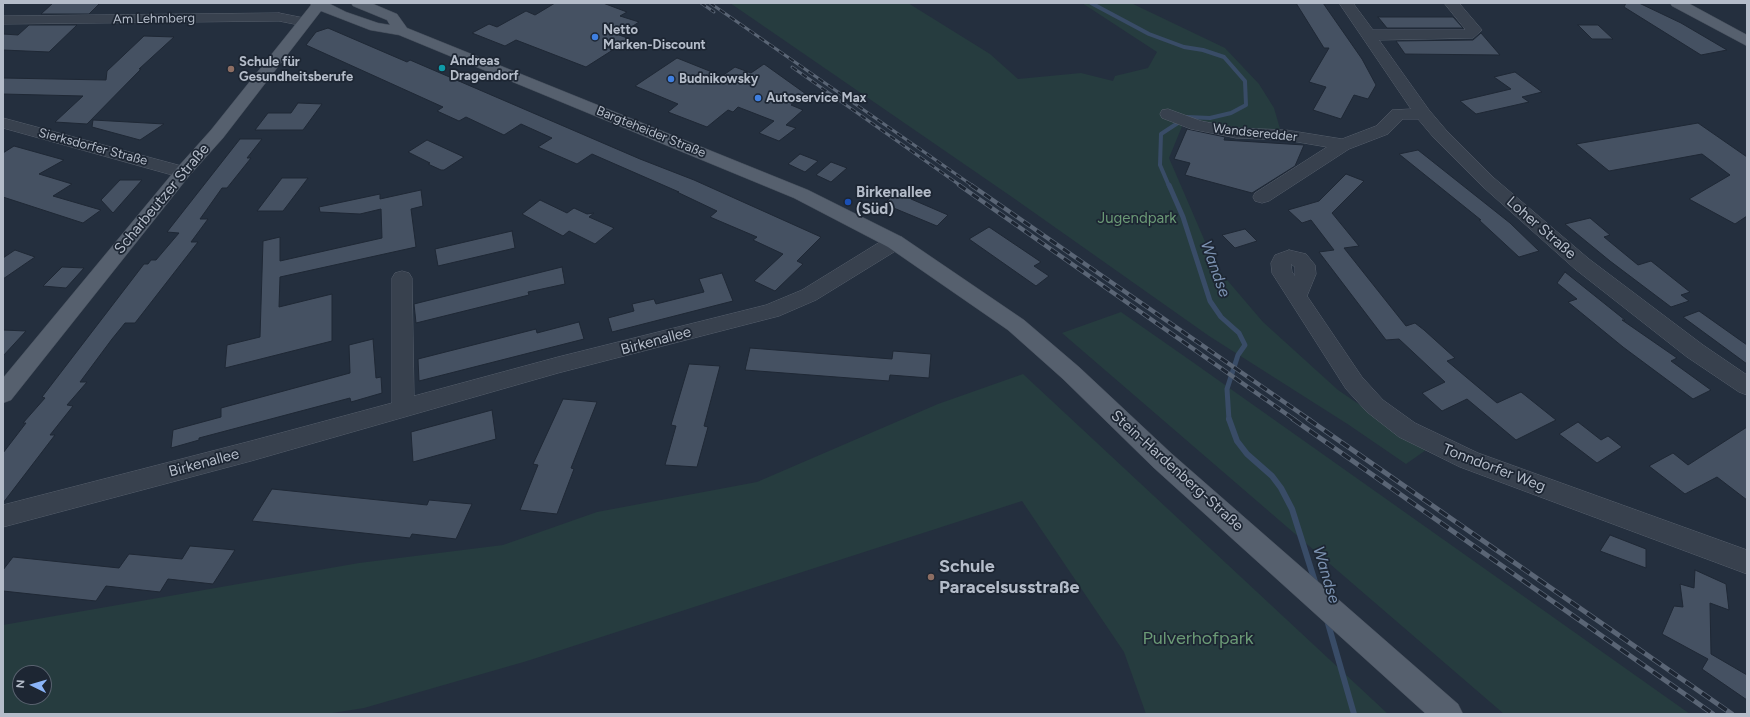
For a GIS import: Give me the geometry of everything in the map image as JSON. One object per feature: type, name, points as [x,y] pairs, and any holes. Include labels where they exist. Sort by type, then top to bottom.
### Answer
[{"type":"main road","name":"Bargteheider Straße","points":[[319,3],[375,28],[402,31],[801,194],[895,242]]},
{"type":"main road","name":"Scharbeutzer Straße","points":[[3,394],[182,172],[227,122],[319,3]]},
{"type":"main road","name":"Bargteheider Straße","points":[[358,3],[392,17],[402,31]]},
{"type":"main road","points":[[1677,3],[1747,41]]},
{"type":"main road","name":"Stein-Hardenberg-Straße","points":[[895,242],[1016,325],[1070,373],[1163,461],[1448,714]]},
{"type":"street","name":"Loher Straße","points":[[1346,3],[1423,114],[1440,134],[1488,182],[1582,264],[1695,351],[1747,386]]},
{"type":"street","points":[[1370,36],[1468,35],[1474,30],[1451,3]]},
{"type":"street","name":"Am Lehmberg","points":[[3,20],[279,17],[304,22]]},
{"type":"street","name":"Wandseredder","points":[[1168,114],[1197,125],[1236,133],[1286,135],[1343,145]]},
{"type":"street","points":[[1262,197],[1343,145],[1382,130],[1398,114],[1423,114]]},
{"type":"street","name":"Sierksdorfer Straße","points":[[3,123],[182,172]]},
{"type":"street","name":"Birkenallee","points":[[3,516],[251,451],[558,365],[772,311],[810,295],[895,242]]},
{"type":"street","points":[[402,278],[404,407]]},
{"type":"street","name":"Tonndorfer Weg","points":[[1297,296],[1354,383],[1375,406],[1407,430],[1446,450],[1470,460],[1747,562]]},
{"type":"green space","name":"Jugendpark","points":[[730,3],[908,3],[990,54],[1018,79],[1081,73],[1113,81],[1115,76],[1148,68],[1157,52],[1082,3],[1131,3],[1225,48],[1259,84],[1274,108],[1281,132],[1237,129],[1190,118],[1183,124],[1169,158],[1216,267],[1263,322],[1338,390],[1426,450],[1406,464],[1349,425],[1209,336],[1012,197]]},
{"type":"green space","points":[[1121,312],[1690,714],[1504,714],[1062,333]]},
{"type":"green space","name":"Pulverhofpark","points":[[1023,374],[1388,714],[1146,714],[1124,652],[1022,501],[527,661],[364,708],[326,714],[3,714],[3,625],[359,563],[503,545],[597,512],[757,482],[938,404]]},
{"type":"building","points":[[53,3],[100,3],[89,14],[41,14]]},
{"type":"building","points":[[555,3],[603,3],[627,12],[620,16],[639,22],[619,35],[630,39],[586,67],[516,40],[505,46],[472,33],[489,24],[497,27],[526,11],[535,15]]},
{"type":"building","points":[[1296,3],[1323,3],[1362,59],[1376,85],[1368,99],[1354,95],[1341,119],[1313,110],[1326,87],[1309,82],[1329,48],[1324,48]]},
{"type":"building","points":[[1626,3],[1639,3],[1681,23],[1727,50],[1701,55],[1624,7]]},
{"type":"building","points":[[1378,17],[1453,17],[1463,28],[1387,28]]},
{"type":"building","points":[[29,25],[77,25],[49,52],[3,50],[3,34],[18,35]]},
{"type":"building","points":[[1578,25],[1598,25],[1613,39],[1592,39]]},
{"type":"building","points":[[328,28],[407,62],[410,60],[640,159],[694,180],[821,237],[797,261],[803,264],[775,291],[754,281],[783,254],[753,240],[757,237],[710,217],[717,211],[677,192],[679,192],[592,154],[577,164],[538,147],[552,138],[521,124],[504,135],[466,117],[459,121],[437,111],[443,107],[306,45],[316,32]]},
{"type":"building","points":[[1481,33],[1500,55],[1405,54],[1396,41],[1473,40]]},
{"type":"building","points":[[144,36],[174,37],[139,69],[141,69],[87,124],[55,122],[83,96],[3,94],[3,78],[106,80],[107,71]]},
{"type":"building","points":[[677,58],[722,76],[735,67],[751,73],[764,64],[806,94],[791,105],[803,110],[786,125],[796,128],[779,141],[759,133],[774,121],[738,107],[733,112],[728,110],[707,127],[668,112],[678,104],[635,86]]},
{"type":"building","points":[[1515,72],[1542,92],[1522,97],[1529,102],[1476,114],[1460,101],[1511,89],[1494,77]]},
{"type":"building","points":[[298,103],[322,104],[303,130],[255,130],[268,113],[291,113]]},
{"type":"building","points":[[93,120],[164,124],[140,140],[92,127]]},
{"type":"building","points":[[1698,123],[1747,157],[1747,216],[1735,224],[1689,199],[1730,175],[1702,154],[1609,171],[1576,144]]},
{"type":"building","points":[[1187,129],[1225,137],[1224,140],[1304,145],[1295,166],[1252,193],[1185,175],[1190,163],[1174,159]]},
{"type":"building","points":[[240,139],[262,139],[247,158],[251,158],[227,188],[222,188],[200,219],[208,219],[191,242],[198,242],[135,323],[125,323],[112,339],[80,382],[87,382],[67,405],[73,406],[50,435],[55,435],[3,503],[3,453],[26,423],[23,423],[45,398],[42,397],[144,264],[148,264],[151,260],[156,260],[179,233],[167,232]]},
{"type":"building","points":[[427,140],[464,157],[444,170],[441,170],[408,152]]},
{"type":"building","points":[[14,146],[64,160],[39,174],[72,184],[53,196],[101,210],[83,223],[3,197],[3,153]]},
{"type":"building","points":[[1418,150],[1510,223],[1539,251],[1519,257],[1479,220],[1481,220],[1399,154]]},
{"type":"building","points":[[800,154],[818,161],[805,172],[788,164]]},
{"type":"building","points":[[831,162],[847,168],[831,182],[816,175]]},
{"type":"building","points":[[1346,174],[1364,181],[1332,213],[1359,246],[1344,248],[1406,326],[1415,323],[1424,330],[1455,358],[1447,361],[1497,403],[1521,392],[1556,420],[1516,440],[1467,399],[1442,411],[1422,393],[1445,382],[1399,339],[1386,340],[1319,252],[1334,250],[1311,220],[1302,223],[1288,210],[1319,201]]},
{"type":"building","points":[[282,178],[308,178],[283,211],[257,211]]},
{"type":"building","points":[[120,180],[142,180],[113,213],[101,200]]},
{"type":"building","points":[[899,189],[915,195],[911,199],[948,215],[937,226],[884,204]]},
{"type":"building","points":[[421,190],[423,206],[411,209],[416,247],[280,277],[279,307],[332,294],[332,341],[225,368],[227,345],[260,337],[263,241],[280,237],[280,261],[382,238],[381,209],[360,214],[320,212],[319,207],[380,194],[380,199]]},
{"type":"building","points":[[540,200],[567,213],[574,208],[587,214],[594,213],[589,217],[614,228],[595,244],[569,231],[563,236],[522,214]]},
{"type":"building","points":[[1590,218],[1610,235],[1604,237],[1638,265],[1651,261],[1690,292],[1681,295],[1689,301],[1671,307],[1610,261],[1565,224]]},
{"type":"building","points":[[989,227],[1041,262],[1034,266],[1049,276],[1036,286],[969,239]]},
{"type":"building","points":[[1245,229],[1257,241],[1235,248],[1222,235]]},
{"type":"building","points":[[512,231],[515,248],[438,266],[435,249]]},
{"type":"building","points":[[15,250],[35,257],[3,279],[3,258]]},
{"type":"building","points":[[62,267],[84,268],[66,288],[43,286]]},
{"type":"building","points":[[562,267],[565,284],[528,292],[529,295],[416,323],[414,304]]},
{"type":"building","points":[[1565,272],[1625,320],[1622,320],[1677,358],[1671,361],[1711,390],[1693,399],[1623,347],[1568,302],[1577,299],[1557,283]]},
{"type":"building","points":[[722,273],[733,301],[612,332],[608,318],[634,311],[632,304],[654,299],[656,304],[704,292],[699,279]]},
{"type":"building","points":[[1699,311],[1747,345],[1747,364],[1683,317]]},
{"type":"building","points":[[579,322],[584,339],[419,381],[418,359],[536,329],[537,333]]},
{"type":"building","points":[[3,330],[26,331],[3,356]]},
{"type":"building","points":[[373,339],[376,378],[381,377],[382,393],[351,402],[350,398],[199,438],[199,440],[171,448],[173,430],[221,417],[221,408],[350,373],[349,345]]},
{"type":"building","points":[[750,348],[892,359],[893,351],[931,354],[929,378],[890,375],[889,381],[745,370]]},
{"type":"building","points":[[689,364],[720,366],[704,426],[708,427],[697,467],[665,465],[676,426],[671,425]]},
{"type":"building","points":[[563,399],[597,402],[571,468],[574,469],[557,514],[520,510],[538,465],[533,464]]},
{"type":"building","points":[[492,410],[496,439],[413,462],[411,432]]},
{"type":"building","points":[[1578,422],[1601,440],[1608,436],[1622,447],[1597,463],[1559,434]]},
{"type":"building","points":[[1747,427],[1747,500],[1717,477],[1685,494],[1649,466],[1673,453],[1688,465]]},
{"type":"building","points":[[272,489],[427,505],[429,500],[472,504],[456,539],[412,534],[410,538],[252,521]]},
{"type":"building","points":[[1610,535],[1646,549],[1646,568],[1600,551]]},
{"type":"building","points":[[190,546],[235,550],[213,584],[168,579],[160,592],[106,586],[96,601],[3,591],[3,570],[13,557],[119,568],[129,554],[182,559]]},
{"type":"building","points":[[1695,570],[1726,584],[1729,610],[1710,603],[1711,654],[1747,675],[1747,700],[1702,669],[1708,659],[1662,634],[1674,606],[1683,607],[1680,584],[1694,588]]},
{"type":"waterway","name":"Wandse","points":[[1091,3],[1149,34],[1184,47],[1203,50],[1224,57],[1245,81],[1246,105],[1231,113],[1210,118],[1187,117],[1161,134],[1160,165],[1169,186]]},
{"type":"waterway","name":"Wandse","points":[[1169,185],[1183,217],[1210,301],[1221,317],[1239,333],[1245,345],[1238,355],[1227,389],[1229,420]]},
{"type":"waterway","name":"Wandse","points":[[1229,419],[1237,441],[1247,454],[1272,476],[1281,488],[1292,509],[1316,585]]},
{"type":"waterway","name":"Wandse","points":[[1327,620],[1354,714]]},
{"type":"railway","points":[[701,3],[714,12]]},
{"type":"railway","points":[[710,3],[973,186]]},
{"type":"railway","points":[[792,67],[961,186]]},
{"type":"railway","points":[[959,185],[1295,420]]},
{"type":"railway","points":[[971,185],[1310,420]]},
{"type":"railway","points":[[1293,419],[1713,714]]},
{"type":"railway","points":[[1308,419],[1732,714]]},
{"type":"place","name":"Netto Marken-Discount","points":[[595,37]]},
{"type":"place","name":"Andreas Dragendorf","points":[[442,68]]},
{"type":"place","name":"Schule für Gesundheitsberufe","points":[[231,69]]},
{"type":"place","name":"Budnikowsky","points":[[671,79]]},
{"type":"place","name":"Autoservice Max","points":[[758,98]]},
{"type":"place","name":"Birkenallee (Süd)","points":[[848,202]]},
{"type":"place","name":"Schule Paracelsusstraße","points":[[931,577]]}]
